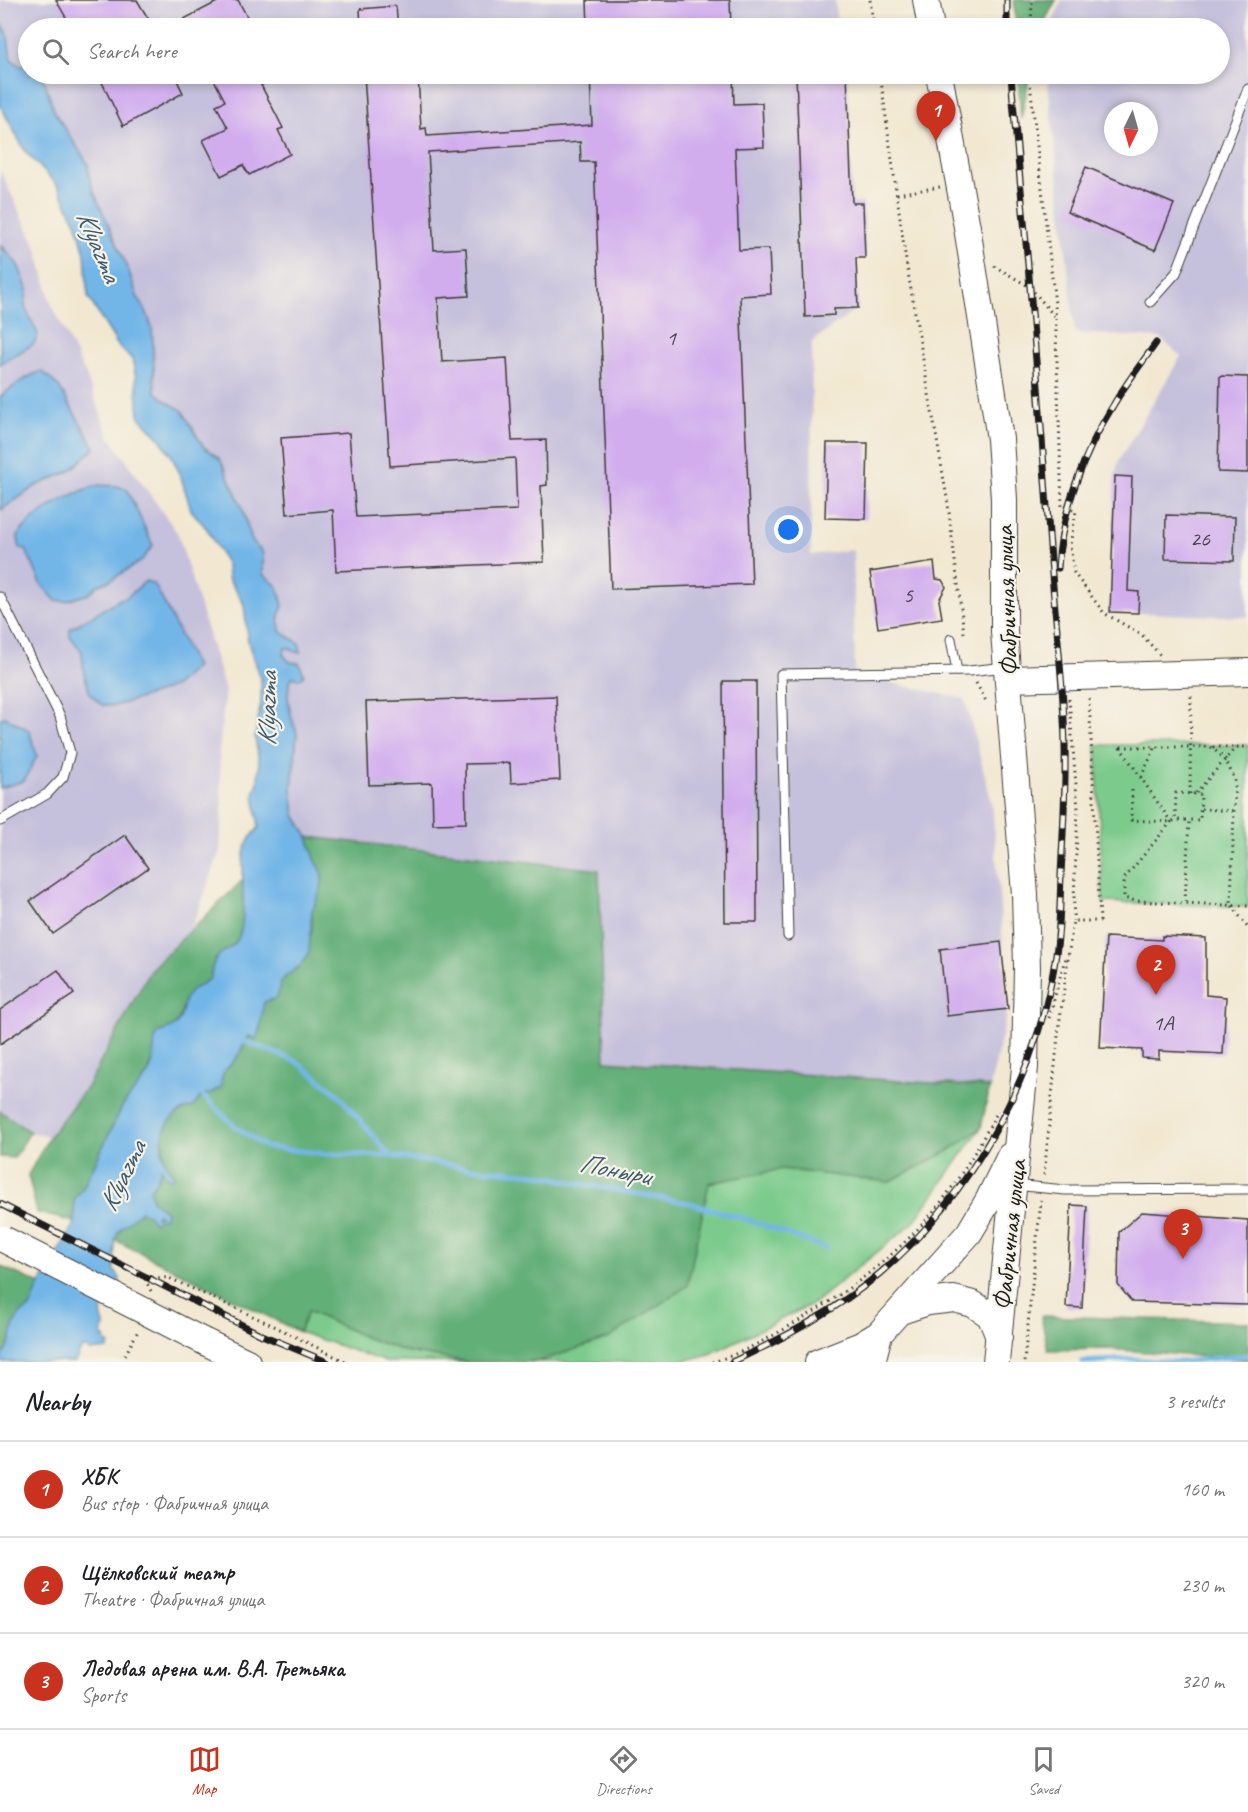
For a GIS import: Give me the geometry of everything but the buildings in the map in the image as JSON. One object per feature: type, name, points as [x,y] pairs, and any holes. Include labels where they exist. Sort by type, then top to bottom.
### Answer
[{"type":"street","points":[[926,0],[929,18]]},
{"type":"street","name":"Фабричная улица","points":[[941,84],[1000,439],[1004,499],[1003,587],[1007,673],[1020,826],[1027,967],[1025,1067],[997,1351]]},
{"type":"street","points":[[1007,673],[1248,672]]},
{"type":"street","name":"Фабричная улица","points":[[872,1362],[879,1334],[969,1233],[1005,1169],[1019,1134]]},
{"type":"street","points":[[1,1239],[248,1362]]},
{"type":"street","name":"Фабричная улица","points":[[901,1311],[928,1302],[954,1299],[973,1304],[990,1315],[997,1351]]},
{"type":"street","points":[[818,1362],[861,1346],[879,1334]]},
{"type":"lane","points":[[1150,302],[1176,273],[1248,89]]},
{"type":"lane","points":[[0,597],[60,716],[70,753],[63,777],[47,794],[0,820]]},
{"type":"lane","points":[[951,639],[957,671]]},
{"type":"lane","points":[[788,936],[781,674],[957,671],[1007,673]]},
{"type":"lane","points":[[1014,1185],[1065,1190],[1248,1190]]},
{"type":"path","points":[[870,0],[873,18]]},
{"type":"path","points":[[1031,18],[1032,0]]},
{"type":"path","points":[[881,84],[906,261],[948,504],[964,638]]},
{"type":"path","points":[[1030,84],[1056,318],[1062,506],[1076,511],[1070,545],[1074,573],[1104,614],[1142,635],[1161,656]]},
{"type":"path","points":[[897,194],[943,186]]},
{"type":"path","points":[[992,265],[1030,287],[1056,318]]},
{"type":"path","points":[[1190,672],[1190,794]]},
{"type":"path","points":[[1073,921],[1100,921],[1089,689]]},
{"type":"path","points":[[1024,1362],[1059,1026],[1073,921],[1078,809],[1069,692]]},
{"type":"path","points":[[1171,822],[1120,747],[1248,747]]},
{"type":"path","points":[[1141,778],[1156,747]]},
{"type":"path","points":[[1211,747],[1225,759],[1235,780],[1231,904],[1248,928]]},
{"type":"path","points":[[1196,794],[1236,747]]},
{"type":"path","points":[[1132,790],[1131,820],[1171,822]]},
{"type":"path","points":[[1175,820],[1176,793],[1200,794],[1200,820],[1171,822],[1124,879],[1124,898],[1136,901],[1248,906]]},
{"type":"path","points":[[1200,809],[1235,810]]},
{"type":"path","points":[[1185,903],[1189,820]]},
{"type":"path","points":[[712,1362],[779,1332],[832,1301],[875,1269],[927,1219],[963,1172],[1002,1103]]},
{"type":"path","points":[[144,1277],[169,1278],[346,1362]]},
{"type":"shaded area","points":[[0,0],[835,0],[836,18],[18,18],[18,64],[11,59],[7,32],[0,23]]},
{"type":"shaded area","points":[[1062,0],[1248,0],[1248,617],[1110,612],[1115,476],[1118,462],[1181,356],[1160,338],[1075,333],[1048,84],[1230,84],[1230,18],[1054,18]]},
{"type":"shaded area","points":[[46,84],[847,84],[852,203],[863,203],[865,258],[856,259],[858,308],[812,342],[811,555],[853,550],[855,675],[965,699],[992,803],[1008,1009],[990,1087],[605,1061],[599,870],[308,837],[295,815],[292,789],[297,733],[288,697],[292,677],[290,663],[284,656],[285,648],[290,648],[291,637],[280,631],[279,615],[263,574],[263,553],[252,541],[242,507],[220,459],[203,446],[183,410],[167,402],[155,391],[152,328],[147,313],[137,296],[128,269],[94,192],[88,164],[54,111]]},
{"type":"shaded area","points":[[0,170],[38,251],[51,303],[86,375],[109,436],[178,534],[225,690],[219,753],[222,806],[220,852],[191,930],[151,969],[87,1087],[49,1137],[30,1132],[0,1111]]},
{"type":"green space","points":[[1014,0],[1056,0],[1046,18],[1015,18]]},
{"type":"green space","points":[[1019,84],[1028,84],[1021,119]]},
{"type":"green space","points":[[1096,745],[1248,745],[1248,907],[1103,902]]},
{"type":"green space","points":[[308,837],[599,870],[605,1061],[990,1087],[981,1128],[947,1152],[889,1182],[782,1169],[709,1183],[687,1286],[609,1338],[543,1360],[469,1362],[407,1352],[367,1338],[308,1311],[299,1332],[115,1240],[126,1223],[142,1211],[156,1216],[166,1212],[152,1200],[150,1190],[158,1178],[161,1167],[165,1172],[174,1175],[165,1165],[162,1136],[171,1118],[182,1109],[193,1107],[203,1094],[210,1094],[220,1087],[224,1071],[239,1055],[248,1038],[260,1032],[260,1017],[264,1002],[277,998],[280,984],[285,977],[301,965],[312,931],[312,911],[321,889],[322,874]]},
{"type":"green space","points":[[244,879],[245,901],[242,931],[235,943],[218,956],[212,968],[211,978],[189,993],[179,1019],[173,1027],[159,1032],[155,1039],[155,1053],[148,1074],[123,1105],[84,1186],[74,1200],[75,1222],[37,1213],[28,1175],[49,1137],[87,1087],[151,969]]},
{"type":"green space","points":[[0,1111],[30,1132],[14,1158],[0,1157]]},
{"type":"green space","points":[[981,1128],[913,1223],[814,1303],[710,1354],[679,1362],[522,1362],[543,1360],[687,1286],[708,1183],[782,1169],[889,1182],[947,1152]]},
{"type":"green space","points":[[0,1266],[40,1284],[30,1308],[20,1314],[14,1324],[10,1342],[0,1362]]},
{"type":"green space","points":[[308,1311],[367,1338],[407,1352],[469,1362],[386,1362],[299,1332]]},
{"type":"green space","points":[[1041,1316],[1248,1322],[1248,1360],[1107,1349],[1048,1350]]},
{"type":"water","name":"Klyazma","points":[[0,23],[7,32],[11,59],[18,64],[18,84],[46,84],[54,111],[88,164],[94,192],[152,328],[155,391],[167,402],[182,410],[203,446],[220,459],[242,507],[252,541],[263,553],[263,574],[278,587],[283,606],[279,615],[280,631],[299,643],[301,652],[285,648],[284,656],[290,662],[299,663],[304,675],[299,679],[292,677],[288,697],[297,733],[292,789],[295,815],[308,837],[323,874],[321,889],[312,911],[309,952],[301,965],[285,977],[280,984],[277,998],[264,1002],[256,1039],[248,1036],[236,1059],[225,1071],[221,1087],[210,1094],[203,1094],[193,1107],[173,1117],[167,1125],[163,1135],[163,1156],[174,1175],[171,1179],[167,1178],[161,1167],[158,1178],[150,1190],[152,1200],[166,1212],[165,1218],[161,1218],[158,1214],[157,1221],[154,1223],[149,1215],[141,1211],[119,1230],[115,1240],[114,1270],[120,1278],[119,1284],[104,1305],[101,1317],[104,1324],[102,1336],[109,1344],[108,1349],[90,1351],[87,1348],[81,1349],[75,1362],[0,1362],[10,1342],[14,1324],[20,1314],[30,1308],[40,1284],[75,1222],[74,1200],[84,1186],[123,1105],[148,1074],[152,1065],[155,1039],[159,1032],[176,1025],[180,1020],[186,997],[192,990],[211,978],[215,960],[237,941],[240,934],[243,912],[243,861],[248,841],[259,827],[254,794],[258,782],[259,763],[255,737],[261,702],[261,680],[248,642],[244,604],[228,578],[227,565],[207,529],[191,510],[180,474],[171,455],[139,416],[132,359],[119,347],[88,297],[85,253],[77,225],[58,186],[25,151],[0,105]]},
{"type":"water","points":[[1,245],[18,265],[27,288],[25,307],[38,334],[34,344],[0,364]]},
{"type":"water","points":[[42,371],[59,387],[95,448],[70,471],[36,486],[1,510],[0,397],[20,382]]},
{"type":"water","points":[[98,485],[127,489],[153,546],[141,561],[97,586],[89,594],[66,601],[56,601],[42,585],[26,550],[19,547],[18,535],[34,518],[54,504]]},
{"type":"water","points":[[146,581],[155,585],[196,667],[175,686],[115,706],[102,705],[90,694],[84,673],[82,652],[70,636],[70,629],[120,599],[126,598]]},
{"type":"water","points":[[5,717],[29,730],[37,756],[24,781],[0,788],[0,718]]},
{"type":"waterway","name":"Поныри","points":[[239,1039],[296,1061],[337,1093],[390,1156],[470,1168],[535,1174],[689,1203],[749,1220],[826,1248]]},
{"type":"waterway","name":"Поныри","points":[[197,1090],[236,1127],[266,1147],[327,1154],[390,1156]]},
{"type":"waterway","name":"Поныри","points":[[1082,1362],[1134,1359],[1180,1362],[1248,1355]]},
{"type":"railway","points":[[1007,0],[1007,18]]},
{"type":"railway","points":[[732,1362],[808,1323],[845,1300],[879,1274],[944,1208],[996,1129],[1017,1087],[1034,1044],[1047,999],[1059,924],[1065,794],[1064,723],[1012,84]]},
{"type":"railway","points":[[1058,568],[1069,504],[1084,462],[1119,396],[1156,343]]},
{"type":"railway","points":[[0,1204],[262,1335],[327,1362]]},
{"type":"place","name":"ХБК","points":[[936,141]]},
{"type":"place","name":"Щёлковский театр","points":[[1156,995]]},
{"type":"place","name":"Ледовая арена им. В.А. Третьяка","points":[[1183,1259]]}]
